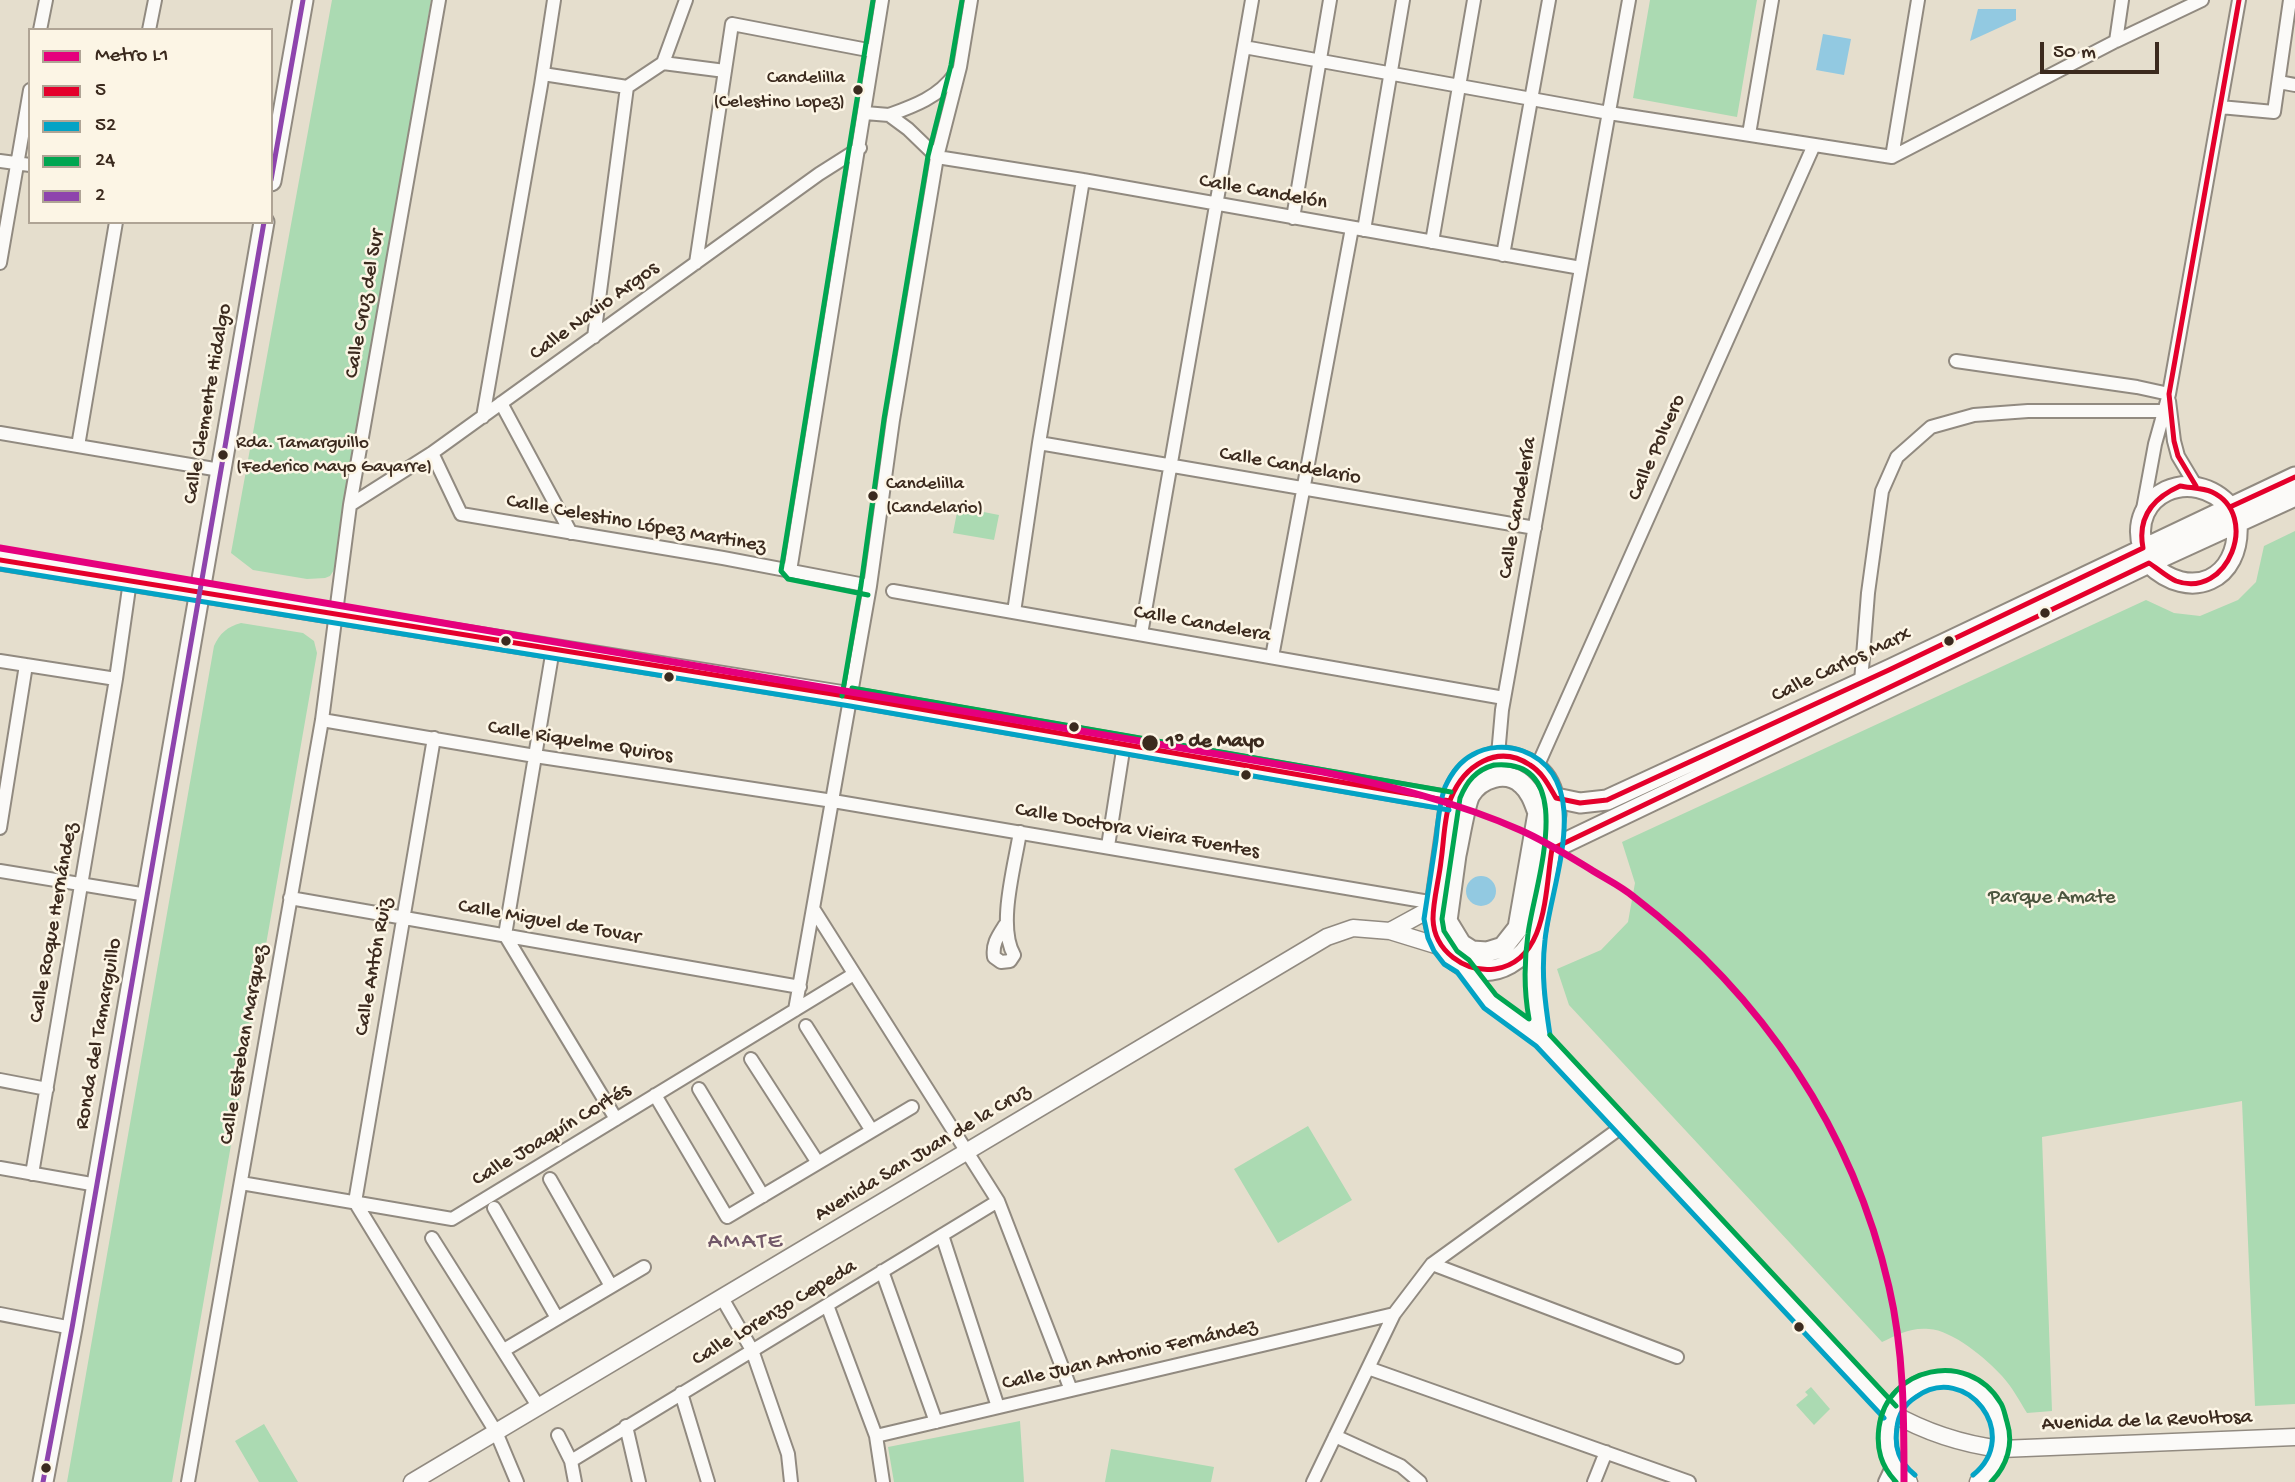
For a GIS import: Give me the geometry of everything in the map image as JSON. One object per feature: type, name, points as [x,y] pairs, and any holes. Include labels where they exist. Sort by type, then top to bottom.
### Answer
[{"type":"main road","points":[[273,170],[303,0]]},
{"type":"main road","name":"Calle Clemente Hidalgo","points":[[200,593],[264,224]]},
{"type":"main road","points":[[2233,515],[2295,477]]},
{"type":"main road","points":[[2196,486],[2209,490],[2221,497],[2233,515],[2238,540],[2234,556],[2210,579],[2193,583],[2176,582],[2161,575],[2144,547],[2144,514],[2153,501],[2173,489],[2196,486]]},
{"type":"main road","points":[[2144,547],[2295,496]]},
{"type":"main road","name":"Calle Carlos Marx","points":[[1556,798],[1580,803],[1607,800],[2144,547]]},
{"type":"main road","name":"Calle Carlos Marx","points":[[1552,849],[2144,547]]},
{"type":"main road","points":[[0,560],[851,697],[1124,744],[1449,806]]},
{"type":"main road","name":"Ronda del Tamarguillo","points":[[43,1482],[200,593]]},
{"type":"main road","points":[[1498,755],[1519,758],[1537,767],[1549,781],[1556,798],[1556,814],[1536,935],[1529,950],[1516,962],[1502,968],[1481,971],[1463,966],[1451,958],[1442,947],[1436,934],[1434,905],[1449,806],[1455,785],[1464,772],[1480,761],[1498,755]]},
{"type":"main road","points":[[1449,806],[1456,828],[1456,855],[1447,921],[1461,944],[1472,951],[1487,952],[1503,947],[1518,928],[1538,813],[1532,795],[1519,781],[1502,776],[1489,778],[1479,784],[1469,797],[1456,855]]},
{"type":"street","points":[[40,28],[46,0]]},
{"type":"street","points":[[149,28],[155,0]]},
{"type":"street","name":"Calle Cruz del Sur","points":[[335,614],[350,505],[439,0]]},
{"type":"street","points":[[483,417],[554,0]]},
{"type":"street","points":[[543,74],[627,87],[663,63],[686,0]]},
{"type":"street","points":[[790,571],[882,0]]},
{"type":"street","points":[[795,1010],[870,586],[893,420],[937,157],[960,67],[971,0]]},
{"type":"street","points":[[1141,634],[1252,0]]},
{"type":"street","points":[[1293,218],[1330,0]]},
{"type":"street","points":[[1272,657],[1303,489],[1391,74],[1403,0]]},
{"type":"street","points":[[1432,242],[1474,0]]},
{"type":"street","points":[[1503,255],[1549,0]]},
{"type":"street","name":"Calle Candelería","points":[[1498,755],[1504,698],[1629,0]]},
{"type":"street","points":[[1749,134],[1772,0]]},
{"type":"street","points":[[1892,157],[1918,0]]},
{"type":"street","points":[[2116,41],[2122,0]]},
{"type":"street","points":[[1244,47],[1609,113],[1892,157],[2116,41],[2202,0]]},
{"type":"street","points":[[2144,547],[2155,444],[2169,394],[2239,0]]},
{"type":"street","points":[[2220,107],[2274,112],[2291,32],[2290,0]]},
{"type":"street","points":[[696,263],[732,24],[873,51]]},
{"type":"street","points":[[663,63],[725,71]]},
{"type":"street","points":[[865,113],[888,115],[921,103],[948,83],[960,67]]},
{"type":"street","points":[[2279,82],[2295,85]]},
{"type":"street","points":[[594,337],[627,87]]},
{"type":"street","points":[[0,263],[23,164],[28,111]]},
{"type":"street","points":[[888,115],[908,129],[937,157]]},
{"type":"street","name":"Calle Polvero","points":[[1537,767],[1814,145]]},
{"type":"street","name":"Calle Navio Argos","points":[[350,505],[432,453],[860,148]]},
{"type":"street","name":"Calle Candelón","points":[[937,157],[1083,180],[1581,268]]},
{"type":"street","points":[[0,161],[23,164]]},
{"type":"street","points":[[1014,612],[1083,180]]},
{"type":"street","points":[[78,446],[116,224]]},
{"type":"street","points":[[1956,361],[2169,394]]},
{"type":"street","points":[[2169,394],[2178,456],[2196,486]]},
{"type":"street","points":[[501,403],[571,533]]},
{"type":"street","points":[[1861,682],[1868,593],[1882,491],[1897,457],[1922,434],[1931,427],[1974,415],[2028,411],[2164,411]]},
{"type":"street","points":[[0,433],[220,470]]},
{"type":"street","name":"Calle Candelario","points":[[1039,443],[1535,528]]},
{"type":"street","name":"Calle Celestino López Martinez","points":[[432,453],[461,514],[870,586]]},
{"type":"street","name":"Calle Roque Hernández","points":[[32,1174],[116,680],[130,581]]},
{"type":"street","name":"Calle Candelera","points":[[893,591],[1504,698]]},
{"type":"street","name":"Calle Esteban Marquez","points":[[188,1482],[322,720],[335,614]]},
{"type":"street","points":[[553,649],[505,935],[616,1119]]},
{"type":"street","points":[[0,661],[116,680]]},
{"type":"street","points":[[0,828],[6,759],[26,665]]},
{"type":"street","name":"Calle Riquelme Quiros","points":[[322,720],[535,756],[833,801]]},
{"type":"street","name":"Calle Antón Ruiz","points":[[355,1202],[434,738]]},
{"type":"street","points":[[1108,846],[1124,744]]},
{"type":"street","name":"Calle Doctora Vieira Fuentes","points":[[833,801],[1108,846],[1434,905]]},
{"type":"street","points":[[1005,925],[1020,832]]},
{"type":"street","points":[[0,872],[147,895]]},
{"type":"street","name":"Calle Miguel de Tovar","points":[[290,898],[800,987]]},
{"type":"street","points":[[1390,931],[1434,905]]},
{"type":"street","points":[[814,910],[999,1201],[1071,1390]]},
{"type":"street","name":"Avenida San Juan de la Cruz","points":[[412,1482],[1327,937],[1353,929],[1390,931],[1442,947]]},
{"type":"street","points":[[1536,935],[1534,991],[1542,1039]]},
{"type":"street","name":"Avenida de la Revoltosa","points":[[1463,966],[1490,1001],[1542,1039],[1890,1412],[1915,1426],[1942,1436],[2001,1449],[2295,1437]]},
{"type":"street","name":"Calle Joaquín Cortés","points":[[241,1182],[452,1219],[855,974]]},
{"type":"street","points":[[806,1026],[872,1131]]},
{"type":"street","points":[[751,1059],[818,1163]]},
{"type":"street","points":[[0,1080],[47,1089]]},
{"type":"street","points":[[699,1089],[764,1195]]},
{"type":"street","points":[[655,1096],[727,1217],[912,1107]]},
{"type":"street","points":[[1313,1482],[1394,1314],[1432,1264],[1623,1126]]},
{"type":"street","points":[[0,1168],[97,1185]]},
{"type":"street","points":[[550,1179],[611,1286]]},
{"type":"street","name":"Calle Lorenzo Cepeda","points":[[571,1461],[999,1201]]},
{"type":"street","points":[[355,1202],[496,1432],[517,1482]]},
{"type":"street","points":[[494,1209],[557,1318]]},
{"type":"street","points":[[942,1235],[998,1407]]},
{"type":"street","points":[[432,1238],[538,1406]]},
{"type":"street","points":[[1432,1264],[1677,1357]]},
{"type":"street","points":[[504,1350],[644,1267]]},
{"type":"street","points":[[882,1271],[936,1422]]},
{"type":"street","points":[[722,1298],[752,1350],[788,1454],[791,1482]]},
{"type":"street","points":[[827,1305],[876,1436],[883,1482]]},
{"type":"street","points":[[0,1314],[72,1328]]},
{"type":"street","name":"Calle Juan Antonio Fernández","points":[[876,1436],[1394,1314]]},
{"type":"street","points":[[1368,1368],[1689,1482]]},
{"type":"street","points":[[1909,1482],[1893,1465],[1886,1448],[1890,1412],[1903,1395],[1920,1383],[1934,1379],[1962,1381],[1975,1387],[1994,1408],[2002,1434],[2001,1449],[1994,1465],[1979,1482]]},
{"type":"street","points":[[681,1393],[708,1482]]},
{"type":"street","points":[[626,1426],[639,1482]]},
{"type":"street","points":[[558,1434],[571,1461],[575,1482]]},
{"type":"street","points":[[1335,1436],[1401,1466],[1420,1482]]},
{"type":"street","points":[[1594,1482],[1606,1452]]},
{"type":"street","points":[[1885,1482],[1893,1465]]},
{"type":"green space","points":[[332,0],[431,0],[334,570],[325,578],[307,579],[253,570],[231,553]]},
{"type":"green space","points":[[1650,0],[1757,0],[1737,117],[1633,98]]},
{"type":"green space","points":[[958,507],[999,515],[994,540],[953,533]]},
{"type":"green space","name":"Parque Amate","points":[[2295,531],[2295,1404],[2255,1406],[2242,1101],[2042,1137],[2052,1411],[2027,1413],[1996,1369],[1948,1334],[1916,1329],[1882,1342],[1569,1005],[1557,969],[1601,950],[1628,922],[1635,883],[1622,842],[2146,600],[2174,613],[2200,616],[2238,600],[2256,582],[2264,546]]},
{"type":"green space","points":[[241,623],[303,633],[314,641],[317,653],[172,1482],[67,1482],[214,646],[224,631]]},
{"type":"green space","points":[[1308,1126],[1352,1200],[1278,1243],[1234,1169]]},
{"type":"green space","points":[[1811,1387],[1830,1409],[1814,1425],[1796,1405],[1808,1395],[1805,1392]]},
{"type":"green space","points":[[1020,1421],[1024,1482],[894,1482],[888,1447]]},
{"type":"green space","points":[[264,1424],[298,1482],[259,1482],[235,1441]]},
{"type":"green space","points":[[1111,1449],[1214,1467],[1211,1482],[1105,1482]]},
{"type":"water","points":[[1978,9],[2016,9],[2016,20],[1970,41]]},
{"type":"water","points":[[1823,34],[1851,39],[1844,75],[1816,70]]},
{"type":"water","points":[[1481,876],[1492,880],[1496,891],[1492,902],[1481,906],[1470,902],[1466,891],[1470,880]]},
{"type":"metro line","name":"L1","points":[[0,548],[1323,772],[1448,803],[1529,834],[1624,889],[1680,935],[1723,977],[1761,1022],[1796,1070],[1826,1120],[1852,1174],[1873,1229],[1889,1287],[1900,1360],[1904,1482]]},
{"type":"transit line","name":"2","points":[[273,169],[303,0]]},
{"type":"transit line","name":"24","points":[[868,595],[788,579],[781,571],[873,0]]},
{"type":"transit line","name":"24","points":[[842,696],[928,156],[951,65],[962,0]]},
{"type":"transit line","name":"5","points":[[2196,486],[2178,456],[2169,394],[2239,0]]},
{"type":"transit line","name":"2","points":[[43,1482],[264,224]]},
{"type":"transit line","name":"5","points":[[2230,507],[2295,477]]},
{"type":"transit line","name":"5","points":[[2180,486],[2212,492],[2227,503],[2234,518],[2236,535],[2232,552],[2223,567],[2210,578],[2194,584],[2176,581],[2149,563],[1552,849],[1541,921],[1525,952],[1512,963],[1495,969],[1473,967],[1453,958],[1439,941],[1433,912],[1449,805],[1464,776],[1483,761],[1506,756],[1530,765],[1539,772],[1556,798],[1580,803],[1607,800],[1891,669],[2143,548],[2142,527],[2149,510],[2162,496],[2180,486]]},
{"type":"transit line","name":"5","points":[[0,560],[851,697],[1450,801]]},
{"type":"transit line","name":"52","points":[[0,569],[850,706],[1449,810]]},
{"type":"transit line","name":"24","points":[[852,688],[1451,792]]},
{"type":"transit line","name":"52","points":[[1550,1035],[1543,964],[1564,836],[1564,809],[1558,785],[1545,765],[1517,749],[1491,748],[1463,761],[1443,793],[1424,919],[1434,951],[1444,964],[1457,972],[1484,1008],[1536,1046],[1884,1418]]},
{"type":"transit line","name":"24","points":[[1494,765],[1521,768],[1537,782],[1545,803],[1543,859],[1526,955],[1525,987],[1529,1019],[1496,995],[1469,960],[1457,951],[1444,931],[1442,919],[1460,798],[1473,777],[1494,765]]},
{"type":"transit line","name":"24","points":[[1550,1035],[1896,1406]]},
{"type":"transit line","name":"24","points":[[1896,1482],[1883,1463],[1879,1450],[1879,1427],[1885,1407],[1897,1390],[1912,1379],[1930,1372],[1950,1371],[1969,1375],[1986,1385],[2003,1406],[2010,1438],[2008,1454],[1991,1482]]},
{"type":"transit line","name":"52","points":[[1915,1475],[1899,1454],[1896,1442],[1898,1423],[1909,1403],[1935,1388],[1953,1388],[1969,1395],[1982,1408],[1990,1423],[1992,1441],[1987,1459],[1973,1475]]},
{"type":"place","name":"Candelilla (Celestino Lopez)","points":[[858,90]]},
{"type":"place","name":"Rda. Tamarguillo (Federico Mayo Gayarre)","points":[[223,455]]},
{"type":"place","name":"Candelilla (Candelario)","points":[[873,496]]},
{"type":"place","name":"1º de Mayo","points":[[1150,743]]},
{"type":"district","name":"AMATE","points":[[746,1243]]}]
